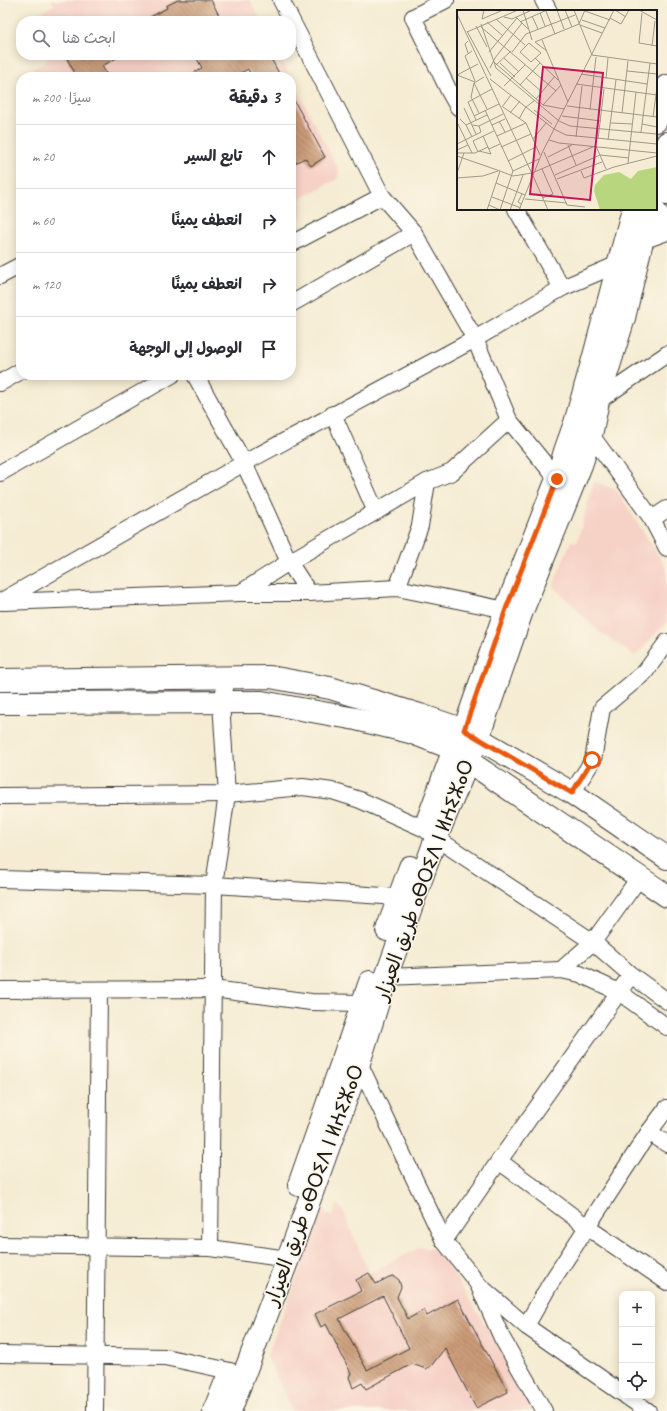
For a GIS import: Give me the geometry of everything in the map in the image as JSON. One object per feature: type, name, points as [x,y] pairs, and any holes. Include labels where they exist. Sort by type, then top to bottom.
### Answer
[{"type":"main road","points":[[657,118],[667,86]]},
{"type":"main road","points":[[657,176],[667,143]]},
{"type":"main road","points":[[657,180],[667,194]]},
{"type":"main road","name":"طريق العيزار ⴰⴱⵔⵉⴷ ⵏ ⵍⵄⵉⵣⴰⵔ","points":[[514,611],[581,465],[583,429],[607,310],[633,210]]},
{"type":"main road","name":"طريق العيزار ⴰⴱⵔⵉⴷ ⵏ ⵍⵄⵉⵣⴰⵔ","points":[[352,1058],[362,1004],[398,897],[430,833],[466,744],[514,611],[557,479],[564,451],[583,429],[598,401],[624,318],[648,210]]},
{"type":"main road","points":[[654,210],[667,227]]},
{"type":"main road","points":[[0,680],[228,676],[270,677],[330,688],[420,715],[466,744],[639,878],[667,896]]},
{"type":"main road","points":[[0,703],[262,702],[356,719],[466,744],[572,793],[667,858]]},
{"type":"main road","name":"طريق العيزار ⴰⴱⵔⵉⴷ ⵏ ⵍⵄⵉⵣⴰⵔ","points":[[214,1411],[237,1373],[281,1259],[352,1058],[386,977],[430,833]]},
{"type":"main road","name":"طريق العيزار ⴰⴱⵔⵉⴷ ⵏ ⵍⵄⵉⵣⴰⵔ","points":[[230,1411],[237,1373]]},
{"type":"street","points":[[281,0],[289,16]]},
{"type":"street","points":[[446,0],[413,17],[457,105]]},
{"type":"street","points":[[543,0],[548,10]]},
{"type":"street","points":[[296,29],[382,196],[414,233],[475,339],[509,420],[557,479]]},
{"type":"street","points":[[296,241],[382,196]]},
{"type":"street","points":[[517,210],[562,288]]},
{"type":"street","points":[[0,602],[244,463],[475,339],[562,288],[618,264],[642,241],[667,232]]},
{"type":"street","points":[[296,301],[414,233]]},
{"type":"street","points":[[0,276],[16,268]]},
{"type":"street","points":[[598,401],[667,354]]},
{"type":"street","points":[[0,383],[16,374]]},
{"type":"street","points":[[0,473],[163,380]]},
{"type":"street","points":[[198,380],[244,463],[289,562],[309,593]]},
{"type":"street","points":[[333,414],[376,512]]},
{"type":"street","points":[[240,593],[289,562],[427,482],[452,472],[509,420]]},
{"type":"street","points":[[583,429],[652,519],[667,548]]},
{"type":"street","points":[[398,588],[420,526],[427,482]]},
{"type":"street","points":[[652,519],[667,509]]},
{"type":"street","points":[[0,602],[240,593],[309,593],[398,588],[514,611]]},
{"type":"street","points":[[572,793],[592,760],[602,708],[645,672],[667,642]]},
{"type":"street","points":[[210,1248],[214,886],[227,794],[222,703],[228,676]]},
{"type":"street","points":[[0,796],[227,794],[304,787],[332,791],[360,800],[430,833],[593,942],[631,974],[667,1001]]},
{"type":"street","points":[[561,970],[593,942],[639,878]]},
{"type":"street","points":[[0,879],[214,886],[398,897]]},
{"type":"street","points":[[386,977],[561,970],[580,974],[619,992],[667,1027]]},
{"type":"street","points":[[444,1241],[631,974]]},
{"type":"street","points":[[0,990],[213,989],[312,1002],[362,1004]]},
{"type":"street","points":[[94,1411],[99,990]]},
{"type":"street","points":[[352,1058],[444,1241],[478,1284],[526,1326],[619,1391]]},
{"type":"street","points":[[526,1326],[550,1284],[667,1108]]},
{"type":"street","points":[[650,1132],[667,1144]]},
{"type":"street","points":[[499,1161],[587,1227],[667,1282]]},
{"type":"street","points":[[0,1245],[210,1248],[281,1259]]},
{"type":"street","points":[[478,1284],[502,1338],[544,1411]]},
{"type":"street","points":[[0,1354],[165,1357],[237,1373]]},
{"type":"street","points":[[630,1399],[648,1411]]},
{"type":"shaded area","points":[[52,0],[250,0],[258,16],[34,16],[54,5]]},
{"type":"shaded area","points":[[282,60],[288,72],[31,72],[32,70],[47,61]]},
{"type":"shaded area","points":[[296,88],[339,171],[337,179],[303,197],[301,201],[301,215],[296,222]]},
{"type":"shaded area","points":[[594,482],[616,489],[667,569],[667,622],[635,656],[598,631],[553,586],[571,541],[577,542]]},
{"type":"shaded area","points":[[337,1204],[342,1209],[369,1273],[419,1248],[430,1248],[443,1258],[505,1355],[535,1411],[292,1411],[267,1356],[322,1212],[332,1216]]},
{"type":"building","points":[[178,0],[211,0],[219,16],[152,16],[167,8],[166,6]]},
{"type":"building","points":[[68,60],[113,60],[102,66],[105,72],[74,72]]},
{"type":"building","points":[[198,60],[272,60],[278,72],[250,72],[248,69],[242,72],[195,72],[202,68]]},
{"type":"building","points":[[296,104],[325,157],[311,166],[305,158],[296,162]]},
{"type":"building","points":[[369,1273],[376,1284],[394,1276],[399,1280],[401,1287],[397,1297],[408,1319],[424,1310],[427,1316],[458,1299],[508,1392],[476,1408],[445,1348],[431,1366],[426,1369],[412,1364],[366,1389],[362,1383],[353,1388],[349,1377],[351,1373],[326,1324],[321,1327],[315,1314],[361,1291],[356,1280]],"holes":[[[383,1296],[409,1348],[367,1370],[339,1319]]]},
{"type":"route","points":[[557,479],[506,609],[464,730],[572,793],[592,760]]}]
